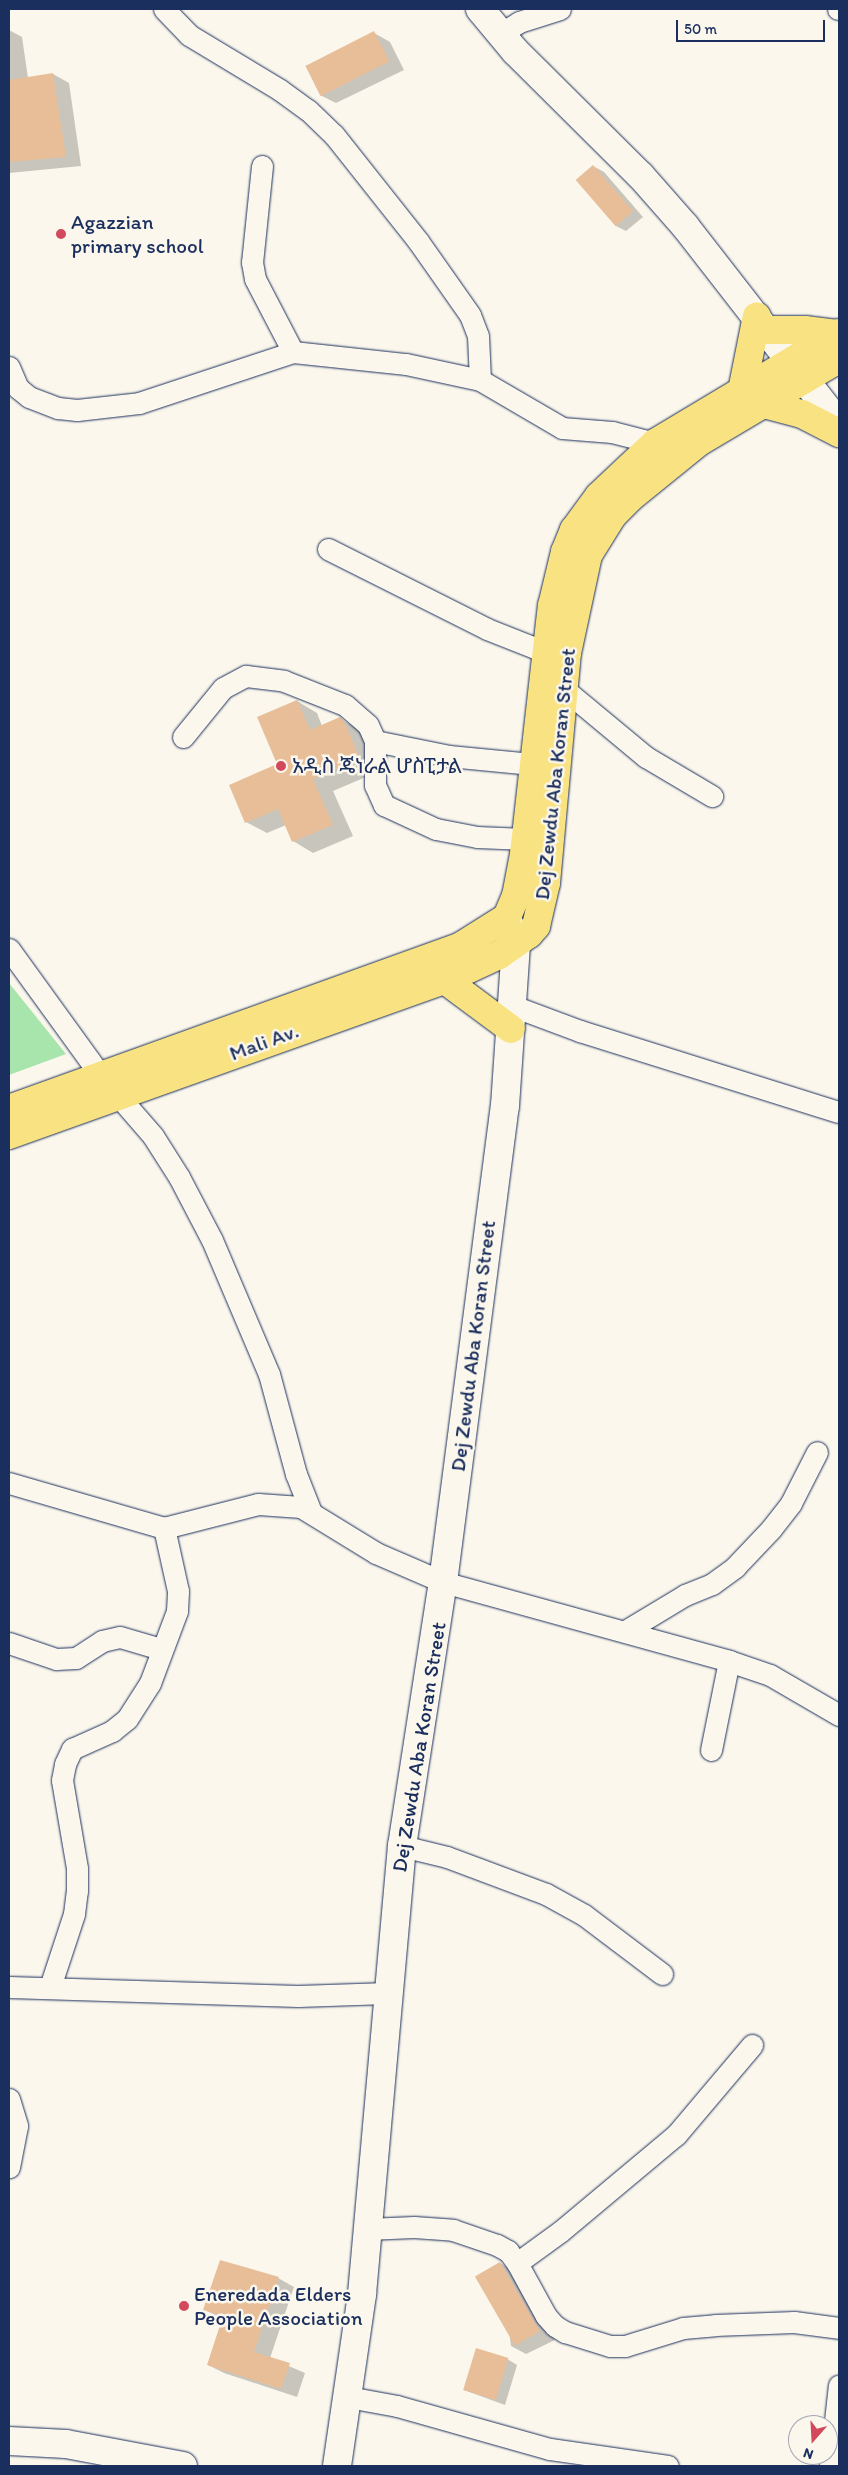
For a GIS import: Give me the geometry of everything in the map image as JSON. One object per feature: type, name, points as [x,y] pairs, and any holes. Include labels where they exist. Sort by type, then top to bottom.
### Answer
[{"type":"main road","points":[[480,9],[500,34],[647,183],[762,323],[797,373],[839,424]]},
{"type":"main road","points":[[762,323],[805,330],[839,342]]},
{"type":"main road","points":[[753,397],[762,323]]},
{"type":"main road","name":"Dej Zewdu Aba Koran Street","points":[[337,2466],[348,2397],[367,2229],[387,1993],[402,1846],[443,1582],[505,1106],[516,944],[536,926],[546,883],[564,689],[556,653],[588,554],[614,515],[753,397],[797,373],[839,342]]},
{"type":"main road","points":[[516,944],[507,917],[518,888],[532,764],[556,653],[552,606],[565,552],[574,530],[599,496],[655,443],[753,397],[802,414],[839,433]]},
{"type":"main road","name":"Mali Av.","points":[[9,1109],[461,946],[507,917]]},
{"type":"main road","name":"Mali Av.","points":[[9,1135],[121,1097],[203,1064],[444,980],[516,944]]},
{"type":"main road","points":[[444,980],[512,1018]]},
{"type":"main road","points":[[9,2441],[75,2445],[183,2466]]},
{"type":"street","points":[[164,9],[189,35],[280,90],[308,110],[334,135],[418,241],[470,315],[478,336],[480,380]]},
{"type":"street","points":[[500,34],[519,22],[560,9]]},
{"type":"street","points":[[262,166],[252,262],[255,279],[293,352]]},
{"type":"street","points":[[9,367],[18,388],[29,397],[58,408],[77,410],[139,403],[293,352],[406,364],[480,380],[562,428],[612,432],[655,443]]},
{"type":"street","points":[[328,549],[487,630],[556,653]]},
{"type":"street","points":[[184,737],[223,688],[246,676],[284,680],[345,705],[368,725],[375,741],[375,784],[384,805],[436,829],[478,837],[525,839]]},
{"type":"street","points":[[564,689],[646,756],[712,796]]},
{"type":"street","points":[[375,741],[449,756],[532,764]]},
{"type":"street","points":[[9,949],[101,1076],[153,1136],[180,1177],[212,1240],[269,1374],[306,1510]]},
{"type":"street","points":[[512,1018],[580,1031],[839,1112]]},
{"type":"street","points":[[627,1630],[685,1595],[712,1584],[735,1567],[771,1529],[791,1502],[817,1452]]},
{"type":"street","points":[[9,1483],[164,1528],[258,1504],[274,1504],[306,1510],[376,1553],[443,1582],[627,1630],[730,1661],[770,1676],[839,1715]]},
{"type":"street","points":[[50,1987],[74,1914],[77,1891],[77,1868],[62,1780],[64,1764],[72,1749],[112,1731],[126,1719],[150,1683],[161,1649],[177,1611],[178,1591],[164,1528]]},
{"type":"street","points":[[9,1642],[56,1659],[76,1658],[102,1641],[120,1637],[161,1649]]},
{"type":"street","points":[[711,1750],[730,1661]]},
{"type":"street","points":[[402,1846],[447,1857],[546,1894],[584,1915],[662,1974]]},
{"type":"street","points":[[11,1992],[50,1987],[298,1996],[387,1993]]},
{"type":"street","points":[[517,2263],[562,2231],[676,2134],[752,2045]]},
{"type":"street","points":[[9,2099],[17,2126],[9,2167]]},
{"type":"street","points":[[367,2229],[414,2227],[453,2230],[497,2245],[508,2251],[517,2263],[546,2316],[555,2326],[565,2332],[610,2346],[625,2346],[683,2328],[715,2325],[794,2322],[839,2328]]},
{"type":"street","points":[[830,2466],[839,2385]]},
{"type":"street","points":[[348,2397],[397,2406],[550,2448],[668,2466]]},
{"type":"green space","points":[[9,983],[66,1054],[9,1075]]},
{"type":"building","points":[[374,31],[389,61],[321,96],[305,66]]},
{"type":"building","points":[[53,73],[66,157],[9,162],[9,80]]},
{"type":"building","points":[[593,165],[633,211],[616,226],[576,180]]},
{"type":"building","points":[[297,700],[310,730],[340,717],[344,721],[360,759],[313,779],[333,825],[292,842],[278,809],[245,823],[229,785],[277,764],[257,717]]},
{"type":"building","points":[[220,2260],[279,2277],[254,2352],[290,2363],[281,2389],[207,2365],[223,2316],[203,2310]]},
{"type":"building","points":[[500,2262],[540,2331],[515,2346],[475,2276]]},
{"type":"building","points":[[476,2348],[509,2358],[496,2400],[463,2390]]},
{"type":"place","name":"Agazzian primary school","points":[[61,234]]},
{"type":"place","name":"አዲስ ጄነራል ሆስፒታል","points":[[281,766]]},
{"type":"place","name":"Eneredada Elders People Association","points":[[184,2306]]}]
